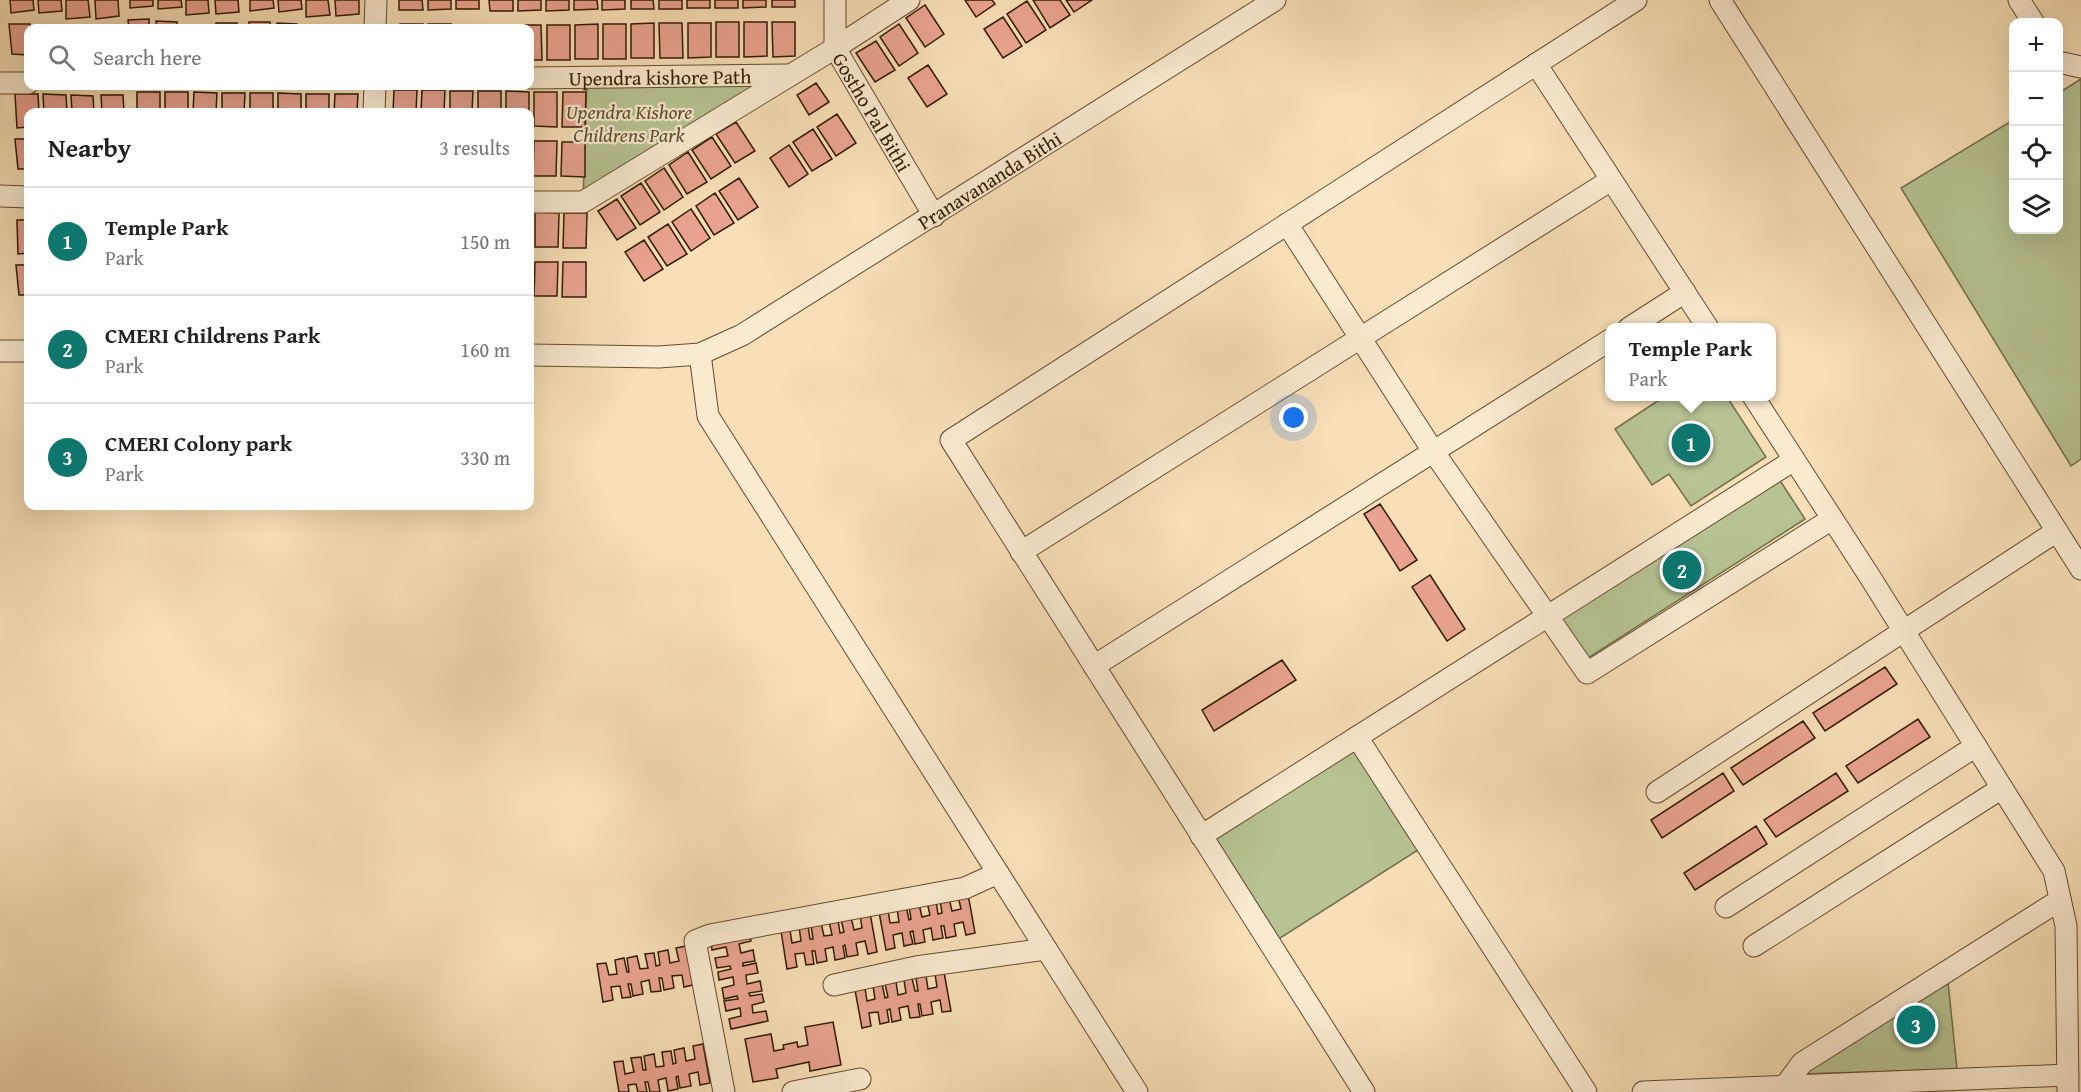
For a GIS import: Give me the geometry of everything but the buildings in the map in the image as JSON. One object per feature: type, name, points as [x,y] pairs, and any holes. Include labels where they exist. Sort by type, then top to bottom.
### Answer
[{"type":"street","points":[[375,24],[376,0]]},
{"type":"street","name":"Gostho Pal Bithi","points":[[835,0],[835,48],[934,216]]},
{"type":"street","points":[[534,202],[583,202],[835,48],[909,0]]},
{"type":"street","name":"Pranavananda Bithi","points":[[700,354],[742,335],[1275,0]]},
{"type":"street","points":[[1364,1092],[951,440],[1636,0]]},
{"type":"street","points":[[1720,0],[2081,569]]},
{"type":"street","points":[[2019,0],[2030,18]]},
{"type":"street","points":[[2063,63],[2081,67]]},
{"type":"street","points":[[1536,64],[1705,323]]},
{"type":"street","name":"Upendra kishore Path","points":[[534,78],[790,75]]},
{"type":"street","points":[[0,83],[24,83]]},
{"type":"street","points":[[374,108],[375,90]]},
{"type":"street","points":[[1021,552],[1611,180]]},
{"type":"street","points":[[0,196],[24,197]]},
{"type":"street","points":[[1287,224],[1433,451],[1587,674],[1832,519]]},
{"type":"street","points":[[1635,323],[1685,292]]},
{"type":"street","points":[[1094,666],[1605,343]]},
{"type":"street","points":[[0,351],[24,351]]},
{"type":"street","points":[[534,356],[659,357],[700,354],[708,416],[1137,1092]]},
{"type":"street","points":[[1643,1092],[1785,1086],[2068,1084],[2066,926],[2054,871],[1756,401]]},
{"type":"street","points":[[1202,836],[1794,460]]},
{"type":"street","points":[[1657,792],[2057,531]]},
{"type":"street","points":[[1357,737],[1586,1092]]},
{"type":"street","points":[[1726,907],[1976,746]]},
{"type":"street","points":[[1754,946],[2002,788]]},
{"type":"street","points":[[724,1092],[695,941],[710,935],[965,888],[998,873]]},
{"type":"street","points":[[1785,1086],[1802,1063],[2060,900]]},
{"type":"street","points":[[834,985],[916,967],[1046,949]]},
{"type":"street","points":[[793,1092],[860,1078]]},
{"type":"green space","name":"Upendra Kishore Childrens Park","points":[[587,77],[774,80],[583,202]]},
{"type":"green space","points":[[2081,79],[2081,459],[2071,466],[1901,188],[2009,122],[2009,234],[2063,234],[2063,90]]},
{"type":"green space","points":[[1657,401],[1730,401],[1766,457],[1691,506],[1669,474],[1652,485],[1615,429]]},
{"type":"green space","points":[[1779,479],[1805,519],[1585,660],[1559,620]]},
{"type":"green space","points":[[1357,737],[1421,848],[1274,942],[1201,836]]},
{"type":"green space","points":[[1948,982],[1957,1069],[1801,1074]]},
{"type":"place","name":"Temple Park","points":[[1691,443]]},
{"type":"place","name":"CMERI Childrens Park","points":[[1682,570]]},
{"type":"place","name":"CMERI Colony park","points":[[1916,1025]]}]
